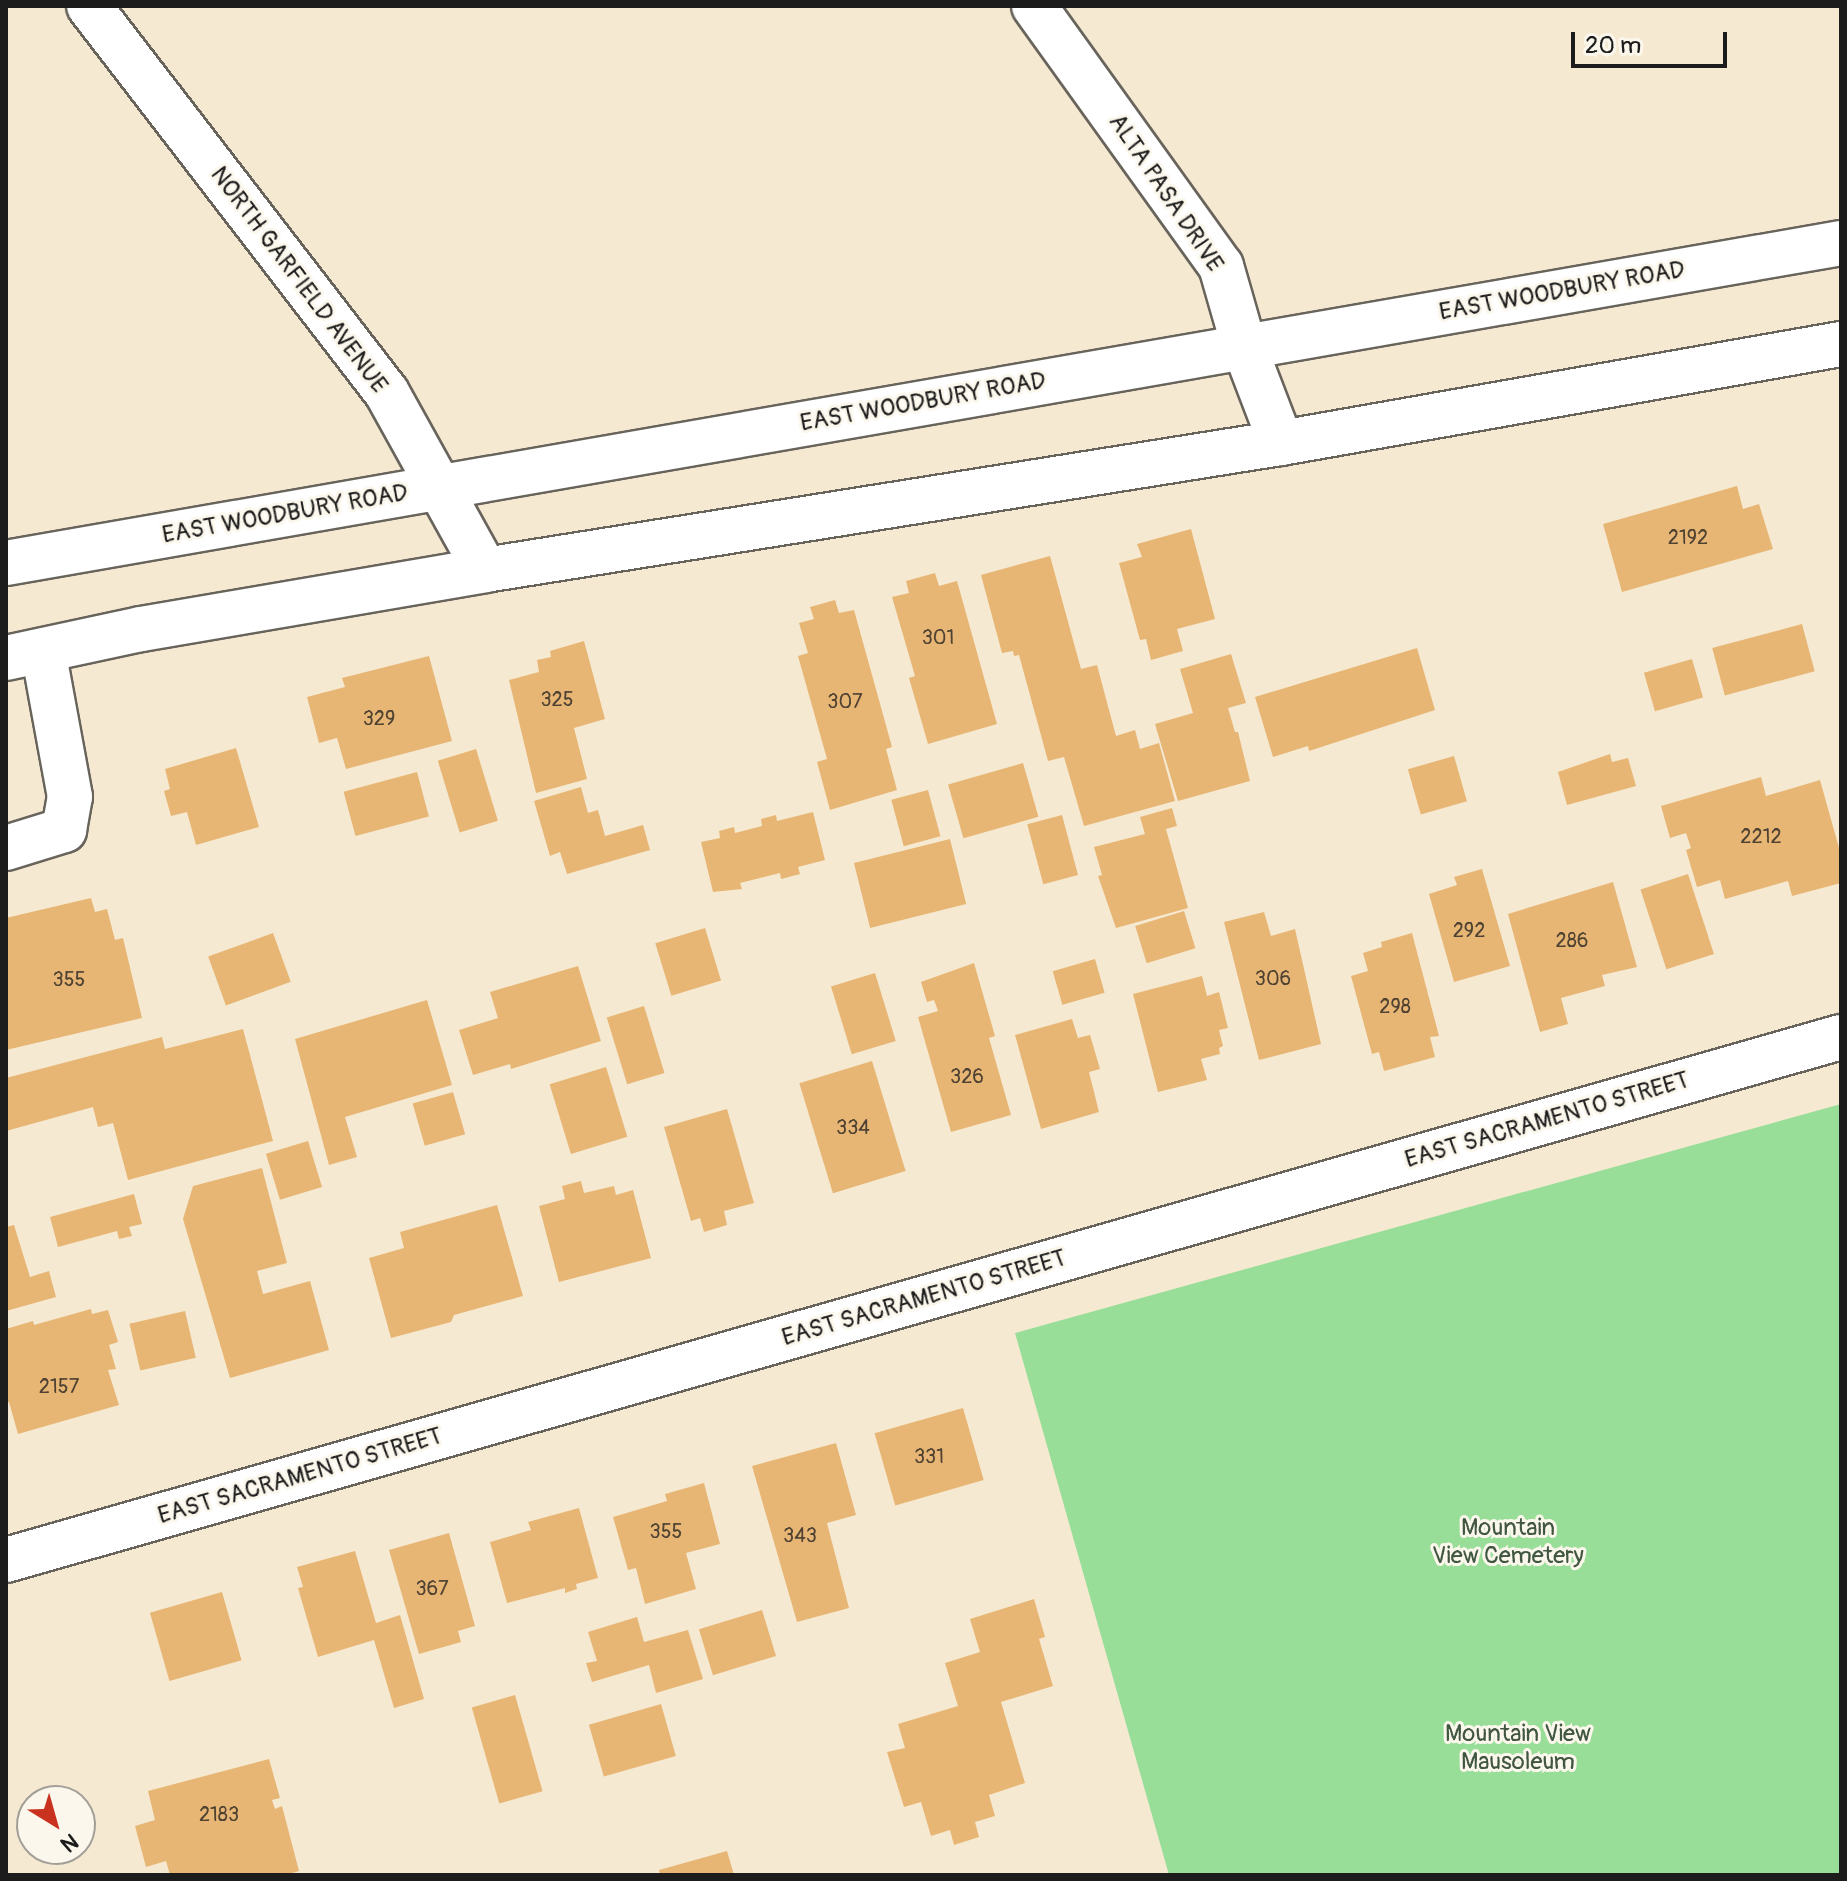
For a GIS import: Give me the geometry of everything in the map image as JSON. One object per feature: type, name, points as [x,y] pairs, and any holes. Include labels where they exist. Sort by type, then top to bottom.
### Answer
[{"type":"main road","name":"NORTH GARFIELD AVENUE","points":[[89,6],[387,393],[485,570]]},
{"type":"main road","name":"ALTA PASA DRIVE","points":[[1034,6],[1221,266],[1244,346],[1281,443]]},
{"type":"main road","name":"EAST WOODBURY ROAD","points":[[6,563],[1841,243]]},
{"type":"main road","points":[[6,848],[64,830],[70,797],[24,654],[141,629],[485,570],[1281,443],[1841,344]]},
{"type":"main road","name":"EAST SACRAMENTO STREET","points":[[6,1560],[1841,1037]]},
{"type":"green space","name":"Mountain View Cemetery","points":[[1841,1104],[1841,1875],[1169,1875],[1015,1333]]},
{"type":"building","points":[[1737,486],[1743,509],[1759,504],[1773,549],[1622,592],[1603,524]]},
{"type":"building","points":[[1191,529],[1215,619],[1177,629],[1183,651],[1151,660],[1146,639],[1140,640],[1119,563],[1142,557],[1137,544]]},
{"type":"building","points":[[1050,556],[1081,669],[1097,665],[1116,736],[1135,730],[1140,749],[1159,743],[1175,801],[1084,826],[1064,757],[1048,761],[1019,655],[1014,656],[1013,651],[1002,653],[981,575]]},
{"type":"building","points":[[935,573],[939,586],[957,581],[997,724],[928,744],[909,678],[915,676],[892,597],[909,593],[906,581]]},
{"type":"building","points":[[835,600],[839,613],[854,610],[892,747],[886,749],[897,790],[830,810],[817,762],[827,759],[798,656],[808,653],[799,623],[814,619],[810,607]]},
{"type":"building","points":[[1802,624],[1815,671],[1725,695],[1712,648]]},
{"type":"building","points":[[584,641],[605,719],[574,728],[587,779],[536,793],[509,680],[539,672],[537,660],[551,657],[550,651]]},
{"type":"building","points":[[1417,648],[1435,710],[1309,751],[1308,746],[1273,757],[1255,697]]},
{"type":"building","points":[[1231,654],[1246,703],[1228,708],[1235,732],[1238,732],[1250,781],[1178,801],[1155,724],[1193,713],[1180,669]]},
{"type":"building","points":[[429,656],[452,741],[346,769],[337,738],[319,743],[307,697],[345,687],[342,678]]},
{"type":"building","points":[[1692,659],[1703,697],[1655,711],[1644,673]]},
{"type":"building","points":[[236,748],[259,827],[196,845],[187,812],[171,816],[164,791],[170,789],[165,769]]},
{"type":"building","points":[[476,749],[498,821],[460,832],[438,761]]},
{"type":"building","points":[[1610,754],[1612,762],[1628,758],[1636,786],[1567,805],[1558,772]]},
{"type":"building","points":[[1454,756],[1467,801],[1421,814],[1408,769]]},
{"type":"building","points":[[1023,763],[1038,817],[963,838],[948,784]]},
{"type":"building","points":[[417,772],[429,816],[355,836],[344,792]]},
{"type":"building","points":[[1761,777],[1766,796],[1820,780],[1841,855],[1841,883],[1792,896],[1788,881],[1725,899],[1720,880],[1697,887],[1686,850],[1691,848],[1686,833],[1670,838],[1661,806]]},
{"type":"building","points":[[581,787],[588,813],[598,810],[605,836],[643,825],[650,850],[567,874],[560,852],[550,856],[534,801]]},
{"type":"building","points":[[928,790],[940,836],[904,846],[891,800]]},
{"type":"building","points":[[1172,808],[1177,826],[1166,829],[1188,908],[1116,928],[1098,876],[1102,875],[1094,847],[1145,834],[1140,817]]},
{"type":"building","points":[[813,812],[825,860],[798,867],[800,874],[781,879],[780,873],[740,883],[742,889],[713,892],[701,842],[720,838],[719,831],[734,827],[735,833],[762,826],[761,819],[776,815],[777,821]]},
{"type":"building","points":[[1062,815],[1078,875],[1043,884],[1027,824]]},
{"type":"building","points":[[950,839],[966,904],[870,928],[854,863]]},
{"type":"building","points":[[1482,869],[1510,966],[1454,982],[1429,894],[1457,885],[1454,877]]},
{"type":"building","points":[[1688,874],[1714,954],[1666,969],[1640,889]]},
{"type":"building","points":[[1613,882],[1637,967],[1602,975],[1605,986],[1561,998],[1568,1024],[1540,1032],[1508,914]]},
{"type":"building","points":[[91,898],[95,912],[107,909],[115,940],[123,938],[142,1018],[6,1050],[6,918]]},
{"type":"building","points":[[1184,911],[1195,948],[1147,963],[1135,926]]},
{"type":"building","points":[[1264,912],[1271,936],[1295,929],[1321,1044],[1259,1060],[1224,922]]},
{"type":"building","points":[[705,928],[721,981],[671,996],[655,943]]},
{"type":"building","points":[[273,933],[291,982],[226,1005],[208,957]]},
{"type":"building","points":[[1412,933],[1439,1036],[1430,1037],[1435,1057],[1384,1071],[1379,1052],[1372,1054],[1351,976],[1368,971],[1363,953],[1382,947],[1381,942]]},
{"type":"building","points":[[1095,959],[1105,993],[1062,1005],[1053,971]]},
{"type":"building","points":[[974,963],[995,1036],[989,1038],[1011,1115],[951,1132],[918,1017],[938,1011],[934,1000],[927,1002],[921,982]]},
{"type":"building","points":[[578,966],[601,1041],[511,1069],[510,1064],[473,1075],[459,1030],[498,1018],[490,992]]},
{"type":"building","points":[[875,973],[896,1041],[852,1054],[831,986]]},
{"type":"building","points":[[1202,976],[1207,996],[1219,992],[1228,1028],[1219,1030],[1223,1046],[1219,1048],[1220,1054],[1201,1059],[1207,1080],[1158,1092],[1133,994]]},
{"type":"building","points":[[427,1000],[452,1085],[345,1117],[357,1157],[329,1165],[295,1039]]},
{"type":"building","points":[[644,1006],[664,1073],[627,1084],[607,1017]]},
{"type":"building","points":[[1072,1019],[1078,1038],[1090,1035],[1100,1069],[1089,1072],[1099,1112],[1041,1129],[1015,1035]]},
{"type":"building","points":[[243,1029],[273,1141],[128,1180],[113,1123],[98,1127],[93,1107],[6,1131],[6,1078],[162,1037],[165,1049]]},
{"type":"building","points":[[872,1061],[906,1171],[833,1193],[799,1083]]},
{"type":"building","points":[[606,1067],[627,1137],[571,1154],[550,1084]]},
{"type":"building","points":[[453,1092],[465,1134],[425,1146],[413,1104]]},
{"type":"building","points":[[727,1109],[754,1203],[724,1211],[727,1225],[704,1232],[700,1218],[691,1221],[664,1127]]},
{"type":"building","points":[[308,1141],[322,1187],[280,1200],[266,1154]]},
{"type":"building","points":[[262,1168],[287,1263],[257,1271],[263,1294],[310,1281],[329,1350],[230,1378],[183,1219],[193,1186]]},
{"type":"building","points":[[581,1181],[584,1193],[614,1186],[616,1195],[633,1190],[651,1258],[559,1282],[539,1206],[565,1199],[562,1186]]},
{"type":"building","points":[[134,1194],[142,1224],[129,1227],[132,1236],[119,1239],[117,1231],[58,1247],[50,1217]]},
{"type":"building","points":[[497,1205],[523,1296],[454,1315],[451,1322],[391,1338],[369,1258],[404,1248],[400,1232]]},
{"type":"building","points":[[14,1225],[30,1277],[49,1271],[56,1297],[6,1311],[6,1227]]},
{"type":"building","points":[[91,1309],[92,1314],[108,1310],[118,1342],[109,1345],[116,1369],[108,1370],[119,1405],[18,1434],[9,1402],[6,1403],[6,1329],[33,1321],[34,1325]]},
{"type":"building","points":[[185,1311],[196,1358],[140,1371],[129,1324]]},
{"type":"building","points":[[963,1408],[984,1480],[895,1505],[875,1433]]},
{"type":"building","points":[[836,1443],[856,1515],[827,1523],[849,1608],[797,1622],[752,1466]]},
{"type":"building","points":[[704,1483],[720,1544],[686,1553],[696,1589],[645,1604],[636,1568],[628,1570],[613,1517],[667,1501],[665,1494]]},
{"type":"building","points":[[579,1508],[598,1578],[576,1584],[577,1589],[565,1593],[565,1588],[507,1603],[490,1542],[531,1530],[528,1522]]},
{"type":"building","points":[[449,1533],[475,1626],[458,1631],[461,1642],[419,1654],[389,1550]]},
{"type":"building","points":[[355,1551],[376,1623],[400,1615],[424,1699],[394,1708],[374,1640],[318,1657],[298,1588],[303,1587],[297,1567]]},
{"type":"building","points":[[222,1592],[242,1660],[169,1681],[150,1613]]},
{"type":"building","points":[[1034,1599],[1045,1637],[1039,1639],[1053,1686],[1001,1702],[1025,1783],[989,1795],[995,1816],[975,1822],[979,1837],[954,1845],[950,1830],[931,1836],[921,1802],[904,1807],[887,1752],[905,1748],[898,1724],[958,1706],[945,1663],[980,1652],[970,1619]]},
{"type":"building","points":[[762,1610],[776,1656],[713,1675],[699,1629]]},
{"type":"building","points":[[637,1617],[644,1642],[688,1630],[703,1679],[656,1693],[649,1665],[592,1682],[586,1663],[597,1661],[588,1632]]},
{"type":"building","points":[[515,1695],[543,1791],[499,1804],[472,1707]]},
{"type":"building","points":[[661,1704],[676,1756],[604,1777],[589,1725]]},
{"type":"building","points":[[269,1759],[280,1798],[272,1800],[275,1809],[282,1806],[299,1871],[285,1875],[170,1875],[166,1861],[146,1867],[135,1826],[155,1820],[148,1791]]},
{"type":"building","points":[[727,1851],[734,1875],[660,1875],[659,1870]]},
{"type":"park label","name":"Mountain View Mausoleum","points":[[1518,1748]]}]
